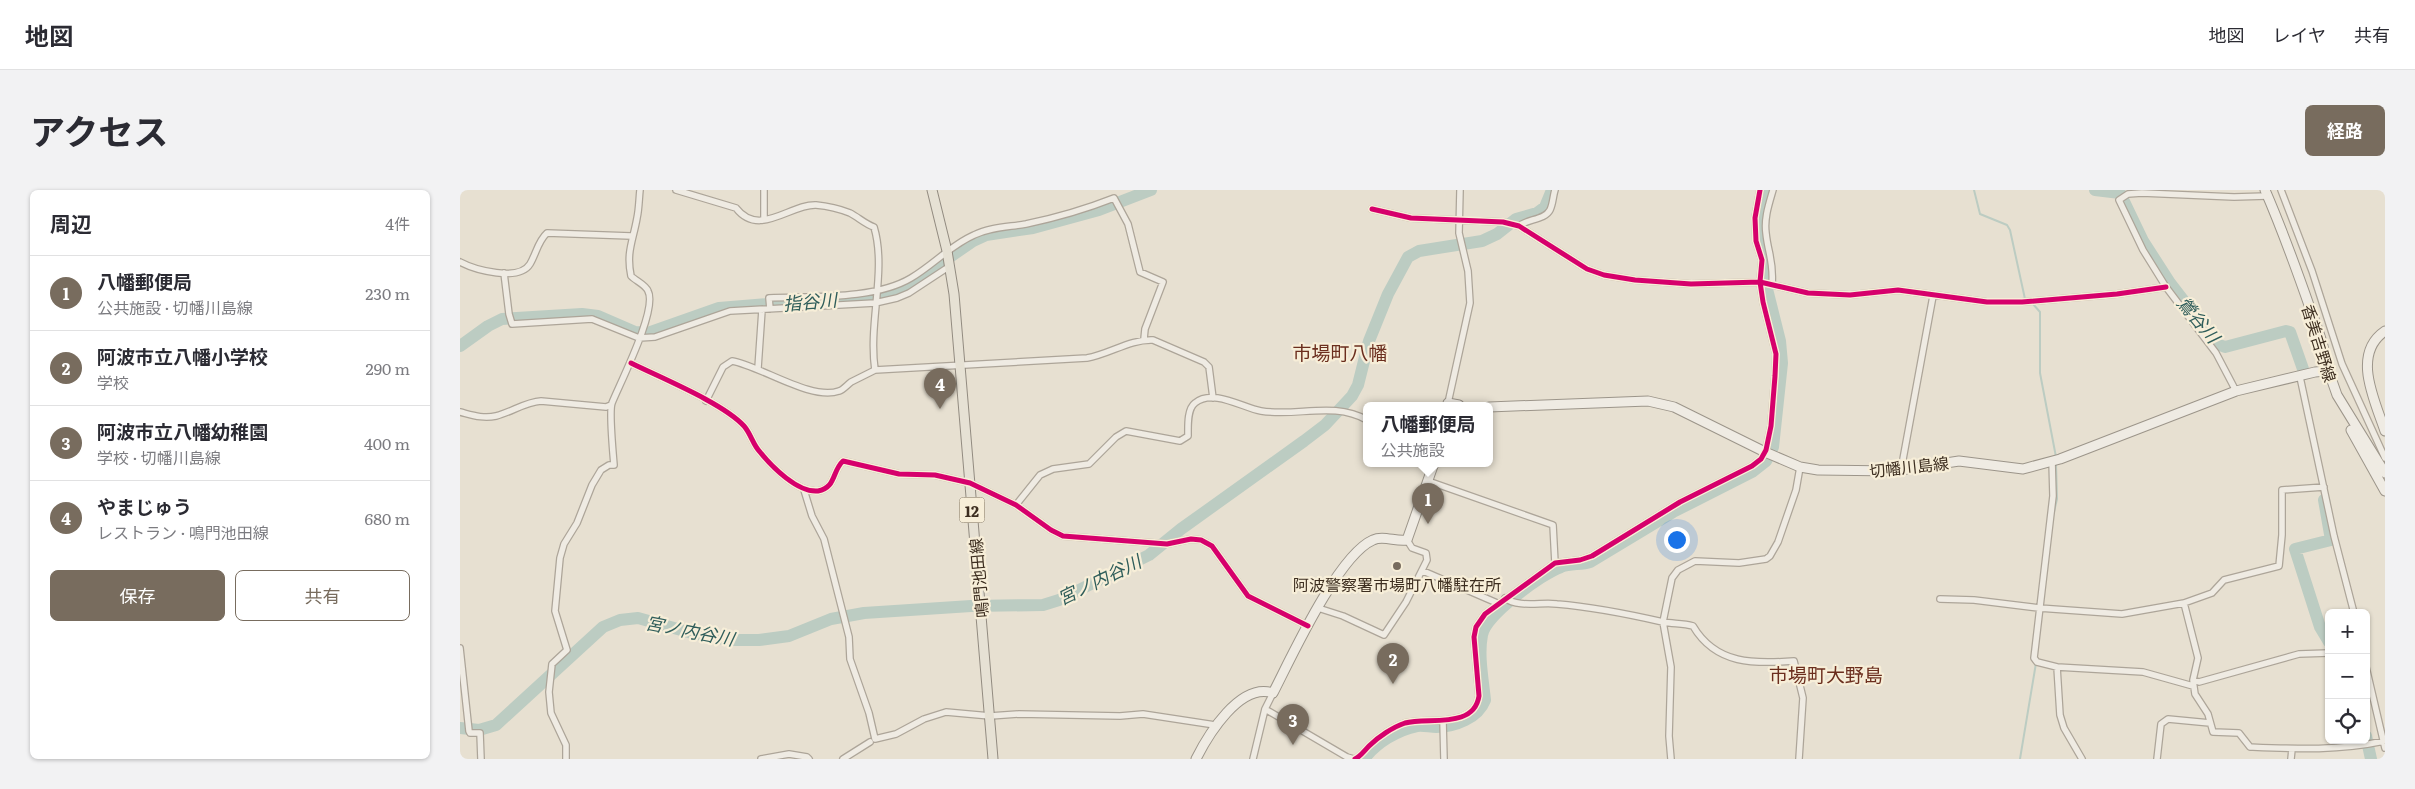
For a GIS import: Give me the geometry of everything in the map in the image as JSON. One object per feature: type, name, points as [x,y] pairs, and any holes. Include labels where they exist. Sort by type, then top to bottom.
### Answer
[{"type":"main road","name":"鳴門池田線","points":[[932,190],[948,258],[960,366],[993,759]]},
{"type":"main road","name":"香美吉野線","points":[[2266,193],[2287,242],[2322,344],[2326,371],[2330,375],[2337,395],[2349,415],[2351,430],[2385,491]]},
{"type":"main road","points":[[2385,331],[2370,348],[2367,364],[2368,376],[2385,431]]},
{"type":"main road","name":"切幡川島線","points":[[1493,407],[1648,401],[1674,407],[1768,454],[1800,466],[1818,470],[1901,470],[1959,461],[2023,469],[2055,460],[2236,391],[2326,371]]},
{"type":"main road","points":[[2349,415],[2385,473]]},
{"type":"main road","points":[[1196,759],[1215,725],[1227,712],[1251,694],[1264,691],[1273,693],[1308,626],[1338,575],[1363,546],[1375,539],[1407,540],[1433,467]]},
{"type":"street","points":[[566,759],[566,745],[551,713],[549,692],[552,664],[567,650],[555,611],[557,576],[564,544],[577,523],[592,485],[601,470],[609,465],[614,465],[611,405],[632,363],[642,328],[649,313],[650,296],[648,289],[631,276],[628,264],[631,236],[637,217],[640,190]]},
{"type":"street","points":[[676,190],[736,208],[741,214],[751,219],[778,218],[814,205],[831,207],[851,214],[874,226],[878,241],[879,257],[875,291],[875,370]]},
{"type":"street","points":[[764,190],[764,220]]},
{"type":"street","points":[[1448,402],[1470,303],[1468,271],[1458,222],[1460,190]]},
{"type":"street","points":[[1516,225],[1542,216],[1550,211],[1555,190]]},
{"type":"street","points":[[1760,190],[1756,218],[1756,241],[1766,283]]},
{"type":"street","points":[[1508,600],[1554,562],[1580,560],[1592,556],[1680,502],[1752,466],[1768,454],[1772,426],[1776,354],[1763,302],[1772,256],[1766,234],[1766,218],[1773,190]]},
{"type":"street","points":[[2281,190],[2312,271],[2342,364],[2385,458]]},
{"type":"street","points":[[2236,391],[2216,353],[2166,287],[2132,229],[2119,200],[2141,192],[2234,197],[2266,193]]},
{"type":"street","points":[[504,273],[512,324],[592,319],[639,337],[655,337],[730,311],[897,298],[909,293],[973,235],[988,230],[1049,218],[1114,198],[1128,224],[1140,272],[1163,282],[1145,329],[1144,339]]},
{"type":"street","points":[[1372,209],[1411,218],[1458,222],[1504,222],[1516,225],[1587,269],[1604,276],[1691,284],[1766,283],[1808,293],[1850,295],[1898,290],[1971,302],[2022,302],[2117,294],[2166,287]]},
{"type":"street","points":[[460,262],[472,268],[504,273],[526,269],[546,233],[631,236]]},
{"type":"street","points":[[770,308],[769,298],[839,295],[886,289],[948,258]]},
{"type":"street","points":[[1901,470],[1933,296]]},
{"type":"street","points":[[758,368],[762,310]]},
{"type":"street","points":[[706,400],[723,367],[732,361],[758,368],[796,385],[829,392],[840,391],[849,383],[875,370],[897,367],[960,366],[1087,358],[1102,355],[1144,339],[1153,340],[1204,362],[1210,367],[1213,398]]},
{"type":"street","points":[[632,363],[730,414],[745,427],[759,452],[796,486],[804,490],[817,491],[833,483],[838,466],[843,461],[899,474],[936,475],[970,484],[1016,505],[1051,530],[1063,536],[1167,544],[1191,539],[1201,540],[1212,546],[1248,596],[1308,626]]},
{"type":"street","points":[[2300,376],[2322,487],[2353,609]]},
{"type":"street","points":[[1016,505],[1040,475],[1052,469],[1089,464],[1116,437],[1126,431],[1180,441],[1188,436],[1190,412],[1193,404],[1213,398],[1226,399],[1264,412],[1302,413],[1332,410],[1356,414],[1363,418]]},
{"type":"street","points":[[460,412],[481,417],[495,416],[531,402],[542,401],[606,407],[611,405]]},
{"type":"street","points":[[2055,460],[2036,662],[2057,667],[2143,672],[2193,683],[2300,654],[2325,653]]},
{"type":"street","points":[[1671,759],[1669,736],[1671,667],[1663,622],[1672,578],[1675,573],[1689,563],[1739,563],[1766,559],[1770,556],[1778,542],[1796,490],[1800,466]]},
{"type":"street","points":[[1428,481],[1553,525],[1554,562]]},
{"type":"street","points":[[1940,599],[1974,600],[2041,608],[2122,614],[2184,603],[2212,594],[2224,580],[2280,566],[2282,490],[2322,487]]},
{"type":"street","points":[[804,490],[812,516],[824,539],[849,637],[850,659],[869,713],[875,739],[896,734],[937,713],[946,712],[990,716],[1019,714],[1120,716],[1143,714],[1215,725]]},
{"type":"street","points":[[1318,608],[1343,616],[1384,635],[1423,571],[1427,560],[1426,553],[1412,548],[1407,540]]},
{"type":"street","points":[[1423,571],[1497,603]]},
{"type":"street","points":[[1265,710],[1347,757],[1354,759],[1388,731],[1405,724],[1425,720],[1443,721],[1458,718],[1471,711],[1478,704],[1474,637],[1476,627],[1485,614],[1497,603],[1508,600],[1558,604],[1642,616],[1663,622],[1693,626],[1700,637],[1710,646],[1737,661],[1759,663],[1794,661],[1803,698],[1799,759]]},
{"type":"street","points":[[2184,603],[2198,658],[2193,683],[2208,714],[2213,732],[2239,733],[2250,747],[2332,750],[2384,741]]},
{"type":"street","points":[[460,648],[470,733],[480,733],[481,759]]},
{"type":"street","points":[[2057,667],[2060,715],[2064,728],[2082,759]]},
{"type":"street","points":[[2370,683],[2385,748]]},
{"type":"street","points":[[1253,759],[1265,710],[1273,693]]},
{"type":"street","points":[[2157,759],[2161,724],[2168,719],[2210,723]]},
{"type":"street","points":[[1443,721],[1444,759]]},
{"type":"street","points":[[843,759],[870,742]]},
{"type":"street","points":[[2291,759],[2292,749]]},
{"type":"street","points":[[760,759],[789,754],[809,759]]},
{"type":"waterway","name":"指谷川","points":[[460,346],[488,326],[502,319],[582,314],[598,316],[635,332],[648,333],[719,308],[891,294],[905,288],[973,241],[986,235],[1033,228],[1099,210],[1151,190]]},
{"type":"waterway","name":"宮ノ内谷川","points":[[460,728],[479,730],[496,725],[603,627],[620,620],[638,618],[692,633],[730,640],[759,640],[789,636],[831,619],[864,613],[971,606],[1043,605],[1059,600],[1149,555],[1181,529],[1325,425],[1352,396],[1358,385],[1369,341],[1388,294],[1408,257],[1419,251],[1482,241],[1497,234],[1516,219],[1537,213],[1545,207],[1552,190]]},
{"type":"waterway","points":[[1364,759],[1381,743],[1402,731],[1417,726],[1443,727],[1451,725],[1465,720],[1477,712],[1485,700],[1481,659],[1482,635],[1493,617],[1528,586],[1561,567],[1590,562],[1673,512],[1752,472],[1766,461],[1773,447],[1782,363],[1780,341],[1767,289],[1767,258],[1760,235],[1760,218],[1766,190]]},
{"type":"waterway","points":[[1974,190],[1980,214],[2007,225],[2010,230],[2025,299]]},
{"type":"waterway","name":"鶯谷川","points":[[2095,190],[2120,193],[2143,241],[2170,283],[2217,344],[2225,347],[2286,331],[2290,332],[2303,369]]},
{"type":"waterway","points":[[2033,304],[2040,312],[2040,373],[2056,457]]},
{"type":"waterway","points":[[2054,512],[2057,499],[2056,464]]},
{"type":"waterway","name":"鶯谷川","points":[[2324,500],[2331,540],[2295,549],[2320,627],[2325,635]]},
{"type":"waterway","points":[[2020,759],[2036,663]]},
{"type":"waterway","name":"鶯谷川","points":[[2368,744],[2371,759]]},
{"type":"cycle path","points":[[1355,759],[1377,739],[1400,725],[1415,721],[1449,720],[1469,713],[1475,706],[1479,696],[1474,637],[1476,627],[1485,614],[1555,563],[1580,560],[1592,556],[1680,502],[1752,466],[1761,459],[1766,450],[1771,426],[1776,354],[1760,282],[1762,260],[1756,241],[1755,218],[1760,190]]},
{"type":"cycle path","points":[[1372,209],[1411,218],[1503,222],[1519,226],[1587,269],[1604,275],[1635,280],[1691,284],[1760,282],[1808,293],[1850,295],[1898,290],[1987,302],[2022,302],[2117,294],[2166,287]]},
{"type":"cycle path","points":[[631,363],[707,400],[734,417],[744,426],[758,449],[771,465],[786,478],[802,488],[810,491],[824,489],[831,483],[843,461],[899,474],[935,475],[970,483],[1016,505],[1051,530],[1063,536],[1167,544],[1191,539],[1201,540],[1212,546],[1248,596],[1308,626]]},
{"type":"place","name":"やまじゅう","points":[[940,409]]},
{"type":"place","name":"八幡郵便局","points":[[1428,524]]},
{"type":"place","name":"阿波警察署市場町八幡駐在所","points":[[1397,566]]},
{"type":"place","name":"阿波市立八幡小学校","points":[[1393,684]]},
{"type":"place","name":"阿波市立八幡幼稚園","points":[[1293,745]]},
{"type":"district","name":"市場町八幡","points":[[1340,352]]},
{"type":"district","name":"市場町大野島","points":[[1826,674]]}]
